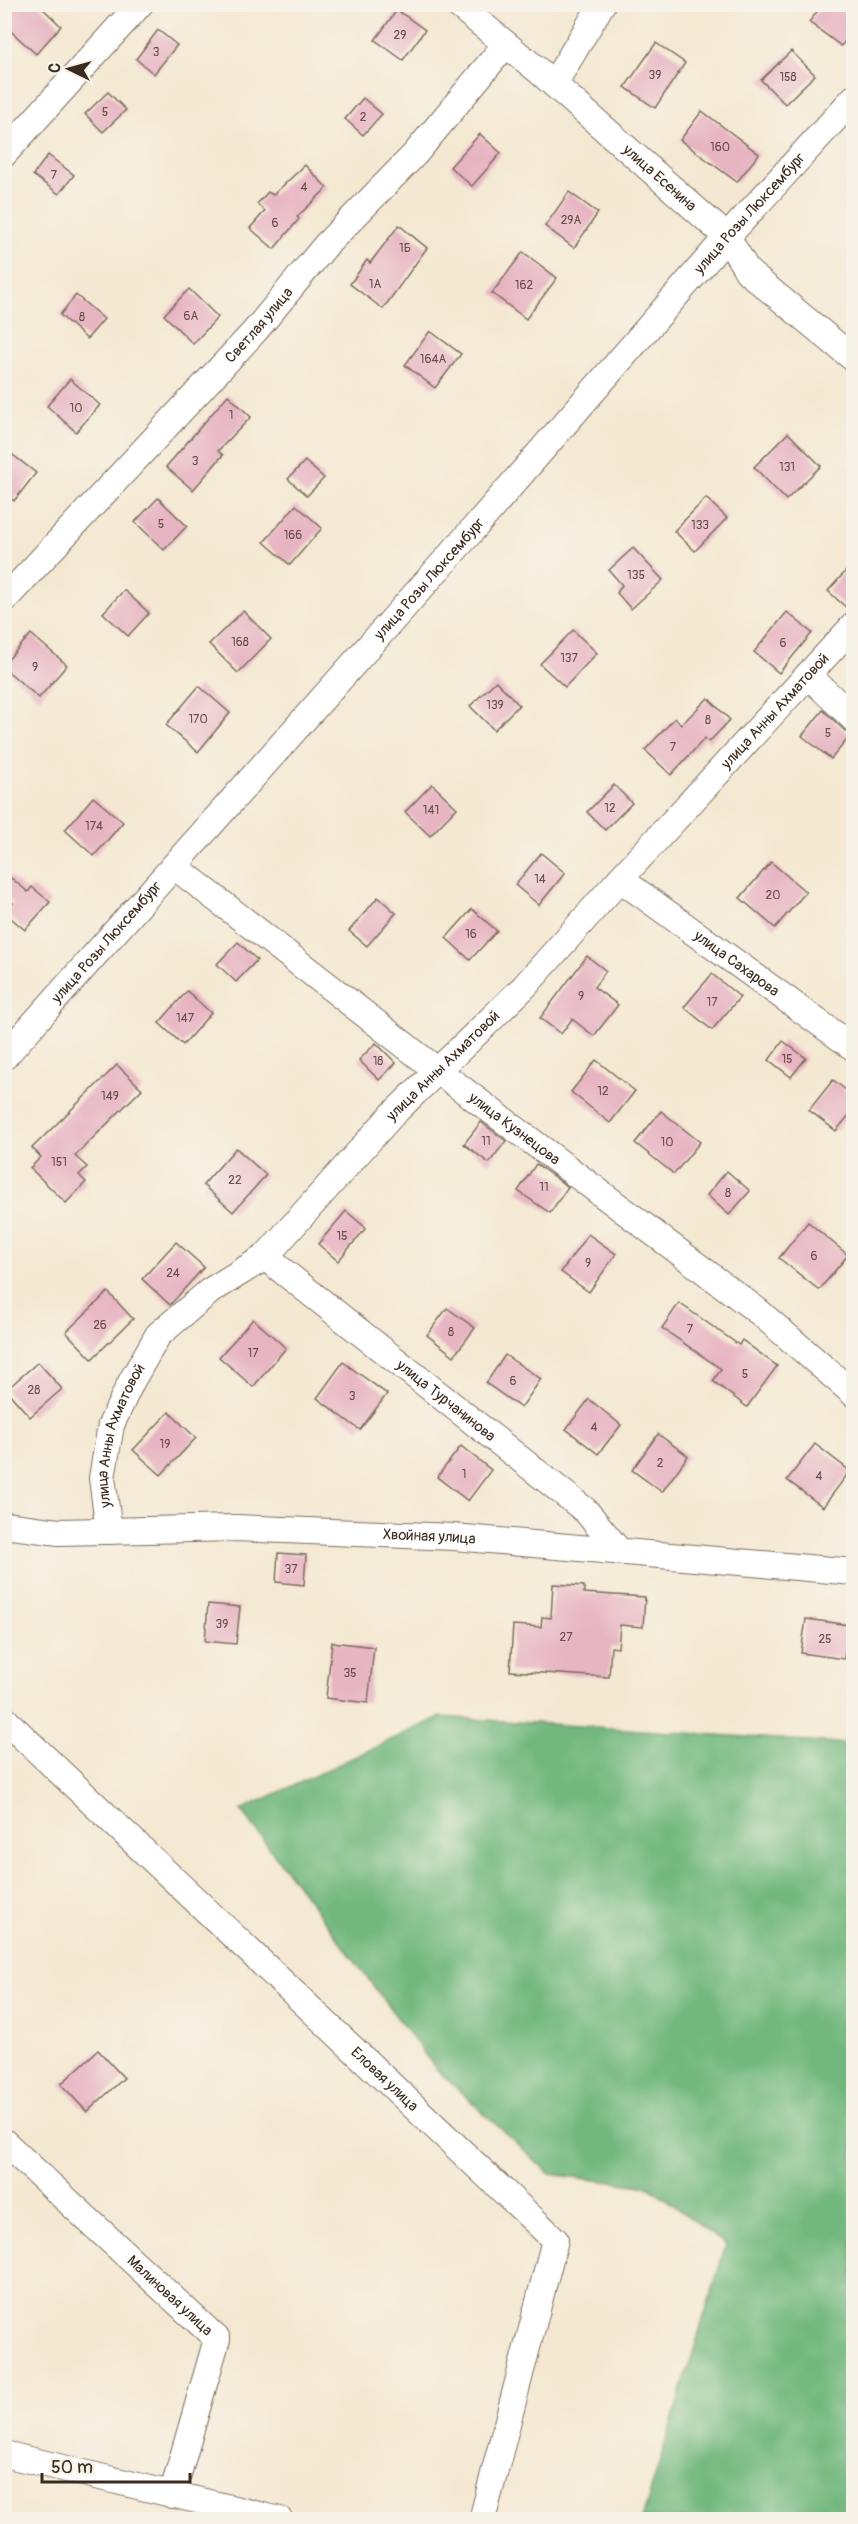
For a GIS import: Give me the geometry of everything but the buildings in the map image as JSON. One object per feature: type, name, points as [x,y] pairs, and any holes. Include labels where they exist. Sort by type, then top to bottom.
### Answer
[{"type":"street","points":[[4,154],[140,4]]},
{"type":"street","name":"улица Есенина","points":[[457,4],[554,84],[727,237],[748,272],[854,359]]},
{"type":"street","points":[[554,84],[602,4]]},
{"type":"street","name":"Светлая улица","points":[[4,600],[255,331],[326,245],[415,154],[506,44]]},
{"type":"street","name":"улица Розы Люксембург","points":[[10,1045],[174,866],[475,527],[727,237],[854,98]]},
{"type":"street","name":"улица Анны Ахматовой","points":[[109,1531],[102,1478],[111,1425],[131,1382],[158,1335],[210,1291],[265,1257],[392,1115],[524,987],[620,879],[854,625]]},
{"type":"street","points":[[808,675],[854,719]]},
{"type":"street","name":"улица Кузнецова","points":[[174,866],[438,1071],[759,1312],[854,1394]]},
{"type":"street","name":"улица Сахарова","points":[[620,879],[854,1048]]},
{"type":"street","name":"улица Турчанинова","points":[[265,1257],[586,1511],[619,1551]]},
{"type":"street","name":"Хвойная улица","points":[[4,1525],[59,1532],[247,1528],[454,1537],[854,1572]]},
{"type":"street","name":"Еловая улица","points":[[4,1719],[555,2240],[482,2520]]},
{"type":"street","name":"Малиновая улица","points":[[4,2142],[217,2339],[172,2495]]},
{"type":"street","points":[[4,2454],[280,2520]]},
{"type":"green space","points":[[440,1717],[853,1744],[853,2519],[642,2519],[726,2245],[650,2187],[550,2174],[436,2069],[241,1810]]}]
